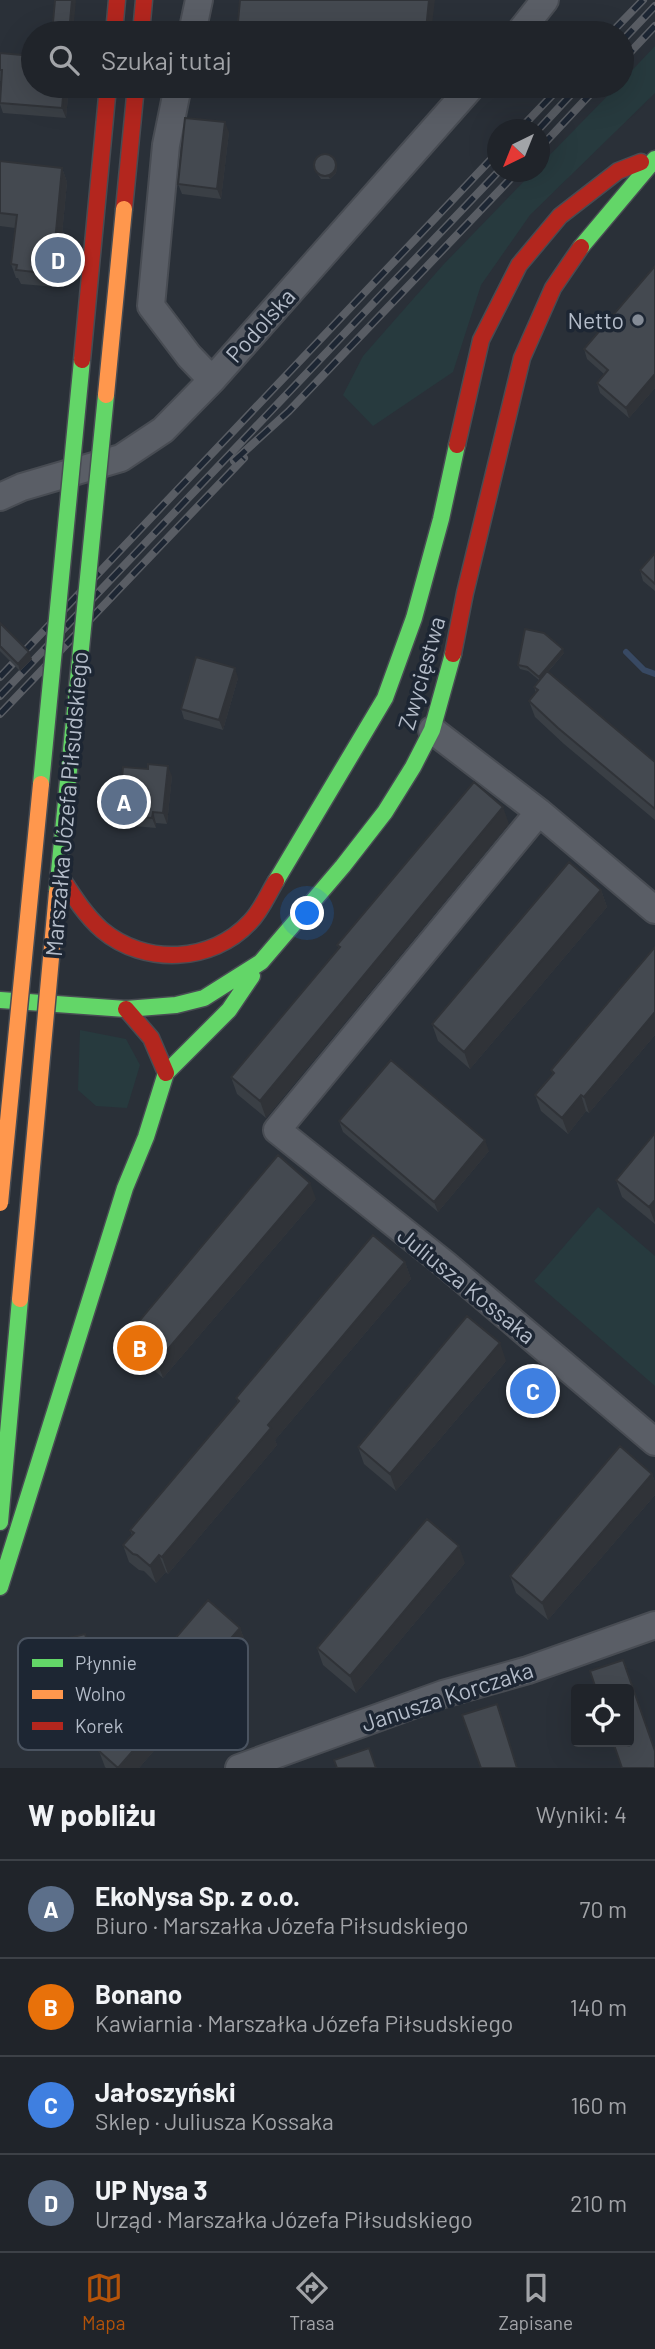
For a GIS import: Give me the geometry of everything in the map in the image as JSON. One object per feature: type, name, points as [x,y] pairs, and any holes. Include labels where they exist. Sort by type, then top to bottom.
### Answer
[{"type":"main road","points":[[115,21],[117,0]]},
{"type":"main road","points":[[142,21],[144,0]]},
{"type":"main road","name":"Marszałka Józefa Piłsudskiego","points":[[0,1203],[107,98]]},
{"type":"main road","name":"Marszałka Józefa Piłsudskiego","points":[[0,1522],[59,874],[135,98]]},
{"type":"main road","points":[[59,874],[94,923],[124,945],[170,957],[188,956],[225,943],[257,914],[385,698],[414,618],[441,519],[481,340],[519,265],[561,216],[618,171],[655,157]]},
{"type":"main road","name":"Zwycięstwa","points":[[0,1000],[126,1009],[176,1005],[204,998],[261,962],[385,812],[432,730],[450,672],[465,593],[522,358],[553,288],[586,240],[655,157]]},
{"type":"main road","points":[[0,1587],[125,1188],[146,1137],[166,1073],[229,1010],[261,962]]},
{"type":"main road","points":[[126,1009],[146,1027],[153,1038],[166,1073]]},
{"type":"street","points":[[195,21],[199,0]]},
{"type":"street","points":[[528,21],[545,0]]},
{"type":"street","points":[[176,98],[166,145],[151,306],[189,356],[212,380]]},
{"type":"street","name":"Podolska","points":[[0,497],[22,487],[121,457],[163,430],[212,380],[461,98]]},
{"type":"street","points":[[432,730],[539,812],[655,910]]},
{"type":"street","name":"Juliusza Kossaka","points":[[539,812],[277,1130],[446,1265],[655,1442]]},
{"type":"street","name":"Janusza Korczaka","points":[[239,1768],[443,1694],[528,1670],[655,1625]]},
{"type":"green space","points":[[655,46],[655,93],[530,215],[481,285],[453,372],[373,426],[343,395],[363,356],[443,265],[523,182],[550,182],[550,155],[605,98],[634,98],[634,68]]},
{"type":"green space","points":[[80,1030],[126,1039],[140,1065],[127,1108],[96,1106],[78,1090]]},
{"type":"green space","points":[[598,1207],[655,1256],[655,1386],[534,1281]]},
{"type":"building","points":[[55,0],[72,0],[70,21],[53,21]]},
{"type":"building","points":[[240,0],[429,0],[427,21],[238,21]]},
{"type":"building","points":[[0,53],[21,55],[21,98],[63,98],[62,108],[0,103]]},
{"type":"building","points":[[185,118],[225,122],[217,189],[178,184]]},
{"type":"building","points":[[325,154],[335,161],[336,165],[329,175],[325,176],[315,169],[314,165],[321,155]]},
{"type":"building","points":[[0,161],[62,168],[52,274],[16,270],[17,265],[11,264],[17,215],[0,213]]},
{"type":"building","name":"Netto","points":[[655,266],[655,374],[626,408],[597,383],[608,370],[584,349]]},
{"type":"building","points":[[655,553],[655,584],[640,570]]},
{"type":"building","points":[[0,623],[29,652],[18,664],[0,646]]},
{"type":"building","points":[[525,629],[544,633],[563,649],[539,677],[527,667],[518,665]]},
{"type":"building","points":[[196,657],[235,668],[219,720],[181,709]]},
{"type":"building","points":[[547,671],[655,762],[655,809],[529,701],[538,690],[534,687]]},
{"type":"building","points":[[148,764],[168,766],[163,813],[153,812],[152,818],[108,814],[115,778],[122,778],[123,767],[148,769]]},
{"type":"building","points":[[474,782],[503,807],[260,1101],[231,1077],[340,947],[337,945]]},
{"type":"building","points":[[569,862],[601,890],[464,1052],[432,1024]]},
{"type":"building","points":[[655,947],[655,1012],[584,1097],[581,1095],[562,1118],[535,1095],[554,1073],[551,1070]]},
{"type":"building","points":[[391,1060],[485,1140],[434,1202],[339,1121]]},
{"type":"building","points":[[655,1133],[655,1200],[649,1207],[616,1180]]},
{"type":"building","points":[[278,1155],[310,1183],[157,1362],[137,1345],[141,1341],[130,1332]]},
{"type":"building","points":[[373,1235],[405,1262],[268,1425],[271,1428],[162,1557],[159,1555],[150,1566],[133,1554],[123,1545],[134,1533],[130,1530],[239,1401],[236,1398]]},
{"type":"building","points":[[467,1316],[500,1343],[390,1474],[358,1447]]},
{"type":"building","points":[[620,1446],[652,1474],[542,1603],[510,1576]]},
{"type":"building","points":[[427,1519],[459,1546],[350,1676],[317,1648]]},
{"type":"building","points":[[208,1600],[240,1628],[231,1638],[176,1638]]},
{"type":"building","points":[[85,1634],[86,1638],[69,1638]]},
{"type":"building","points":[[623,1660],[631,1684],[594,1684],[590,1671]]},
{"type":"building","points":[[634,1691],[655,1751],[655,1768],[622,1768],[615,1747],[634,1747]]},
{"type":"building","points":[[497,1704],[517,1768],[481,1768],[462,1715]]},
{"type":"building","points":[[369,1748],[376,1768],[337,1768],[334,1760]]},
{"type":"building","points":[[100,1750],[134,1750],[118,1768]]},
{"type":"waterway","points":[[626,652],[644,670],[655,674]]},
{"type":"railway","points":[[623,21],[643,0]]},
{"type":"railway","points":[[634,28],[655,6]]},
{"type":"railway","points":[[634,48],[655,26]]},
{"type":"railway","points":[[530,119],[550,98]]},
{"type":"railway","points":[[548,119],[568,98]]},
{"type":"railway","points":[[550,137],[587,98]]},
{"type":"railway","points":[[0,677],[487,164]]},
{"type":"railway","points":[[0,696],[488,182]]},
{"type":"railway","points":[[234,461],[289,411],[507,182]]},
{"type":"railway","points":[[0,714],[244,458]]},
{"type":"traffic: fast","points":[[581,247],[655,159]]},
{"type":"traffic: fast","points":[[41,784],[82,360]]},
{"type":"traffic: fast","points":[[57,892],[106,395]]},
{"type":"traffic: fast","points":[[276,881],[385,698],[414,618],[441,519],[457,445]]},
{"type":"traffic: fast","points":[[0,1000],[126,1009],[176,1005],[204,998],[261,962],[385,812],[432,730],[453,654]]},
{"type":"traffic: fast","points":[[0,1587],[125,1188],[146,1137],[166,1073],[229,1010],[252,976]]},
{"type":"traffic: fast","points":[[0,1522],[20,1299]]},
{"type":"traffic: jam","points":[[115,21],[117,0]]},
{"type":"traffic: jam","points":[[142,21],[144,0]]},
{"type":"traffic: jam","points":[[82,360],[107,98]]},
{"type":"traffic: jam","points":[[124,209],[135,98]]},
{"type":"traffic: jam","points":[[457,445],[481,340],[519,265],[560,216],[618,171],[641,162]]},
{"type":"traffic: jam","points":[[453,654],[465,593],[522,358],[553,288],[581,247]]},
{"type":"traffic: jam","points":[[59,874],[90,917],[119,942],[138,950],[178,955],[217,946],[234,936],[254,918],[276,881]]},
{"type":"traffic: jam","points":[[126,1009],[151,1038],[166,1073]]},
{"type":"traffic: slow","points":[[106,395],[124,209]]},
{"type":"traffic: slow","points":[[0,1203],[41,784]]},
{"type":"traffic: slow","points":[[20,1299],[57,892]]},
{"type":"place","name":"UP Nysa 3","points":[[58,260]]},
{"type":"place","name":"Netto","points":[[638,320]]},
{"type":"place","name":"EkoNysa Sp. z o.o.","points":[[124,802]]},
{"type":"place","name":"Bonano","points":[[140,1348]]},
{"type":"place","name":"Jałoszyński","points":[[533,1391]]}]
